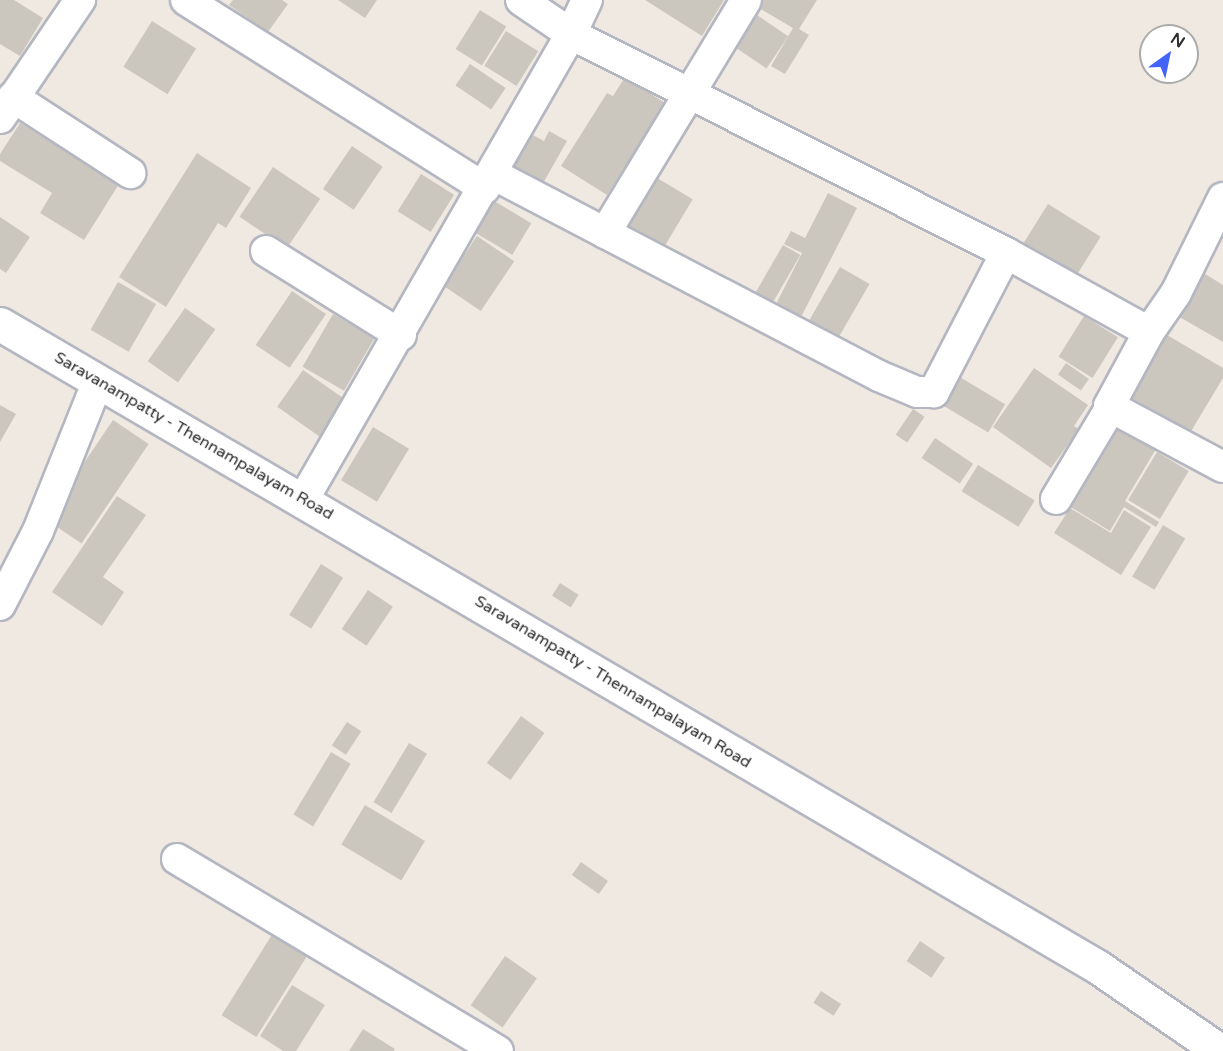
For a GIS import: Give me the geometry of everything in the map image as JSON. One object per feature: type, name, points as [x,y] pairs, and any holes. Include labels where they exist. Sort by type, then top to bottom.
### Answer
[{"type":"main road","name":"Saravanampatty - Thennampalayam Road","points":[[0,324],[1098,968],[1220,1051]]},
{"type":"street","points":[[80,0],[7,107],[130,173]]},
{"type":"street","points":[[186,0],[489,181],[605,233],[917,392],[934,392],[1006,253]]},
{"type":"street","points":[[521,0],[571,34],[689,96],[1006,253],[1149,332]]},
{"type":"street","points":[[303,500],[489,181],[571,34],[587,0]]},
{"type":"street","points":[[605,233],[746,0]]},
{"type":"street","points":[[1056,499],[1111,407],[1149,332],[1176,293],[1223,198]]},
{"type":"street","points":[[266,251],[400,335]]},
{"type":"street","points":[[0,605],[38,531],[98,381]]},
{"type":"street","points":[[1111,407],[1223,467]]},
{"type":"street","points":[[177,859],[498,1051]]},
{"type":"building","points":[[0,0],[14,0],[43,18],[20,56],[0,44]]},
{"type":"building","points":[[233,0],[282,0],[288,4],[268,32],[229,5]]},
{"type":"building","points":[[338,0],[377,0],[365,18]]},
{"type":"building","points":[[645,0],[724,0],[702,36]]},
{"type":"building","points":[[755,0],[817,0],[799,29],[809,35],[785,74],[771,66],[793,28],[752,4]]},
{"type":"building","points":[[480,10],[506,26],[482,65],[456,49]]},
{"type":"building","points":[[751,11],[788,36],[766,68],[729,43]]},
{"type":"building","points":[[152,21],[196,49],[167,94],[123,67]]},
{"type":"building","points":[[506,31],[538,51],[516,86],[484,66]]},
{"type":"building","points":[[470,64],[506,88],[491,110],[455,86]]},
{"type":"building","points":[[625,77],[665,103],[607,195],[561,166],[607,93],[613,96]]},
{"type":"building","points":[[20,123],[119,184],[84,240],[40,213],[52,193],[0,161],[0,154]]},
{"type":"building","points":[[549,131],[567,141],[542,185],[509,166],[529,133],[544,141]]},
{"type":"building","points":[[352,146],[383,167],[354,210],[323,189]]},
{"type":"building","points":[[197,153],[251,188],[226,228],[218,223],[166,307],[119,277]]},
{"type":"building","points":[[273,167],[320,199],[287,249],[239,217]]},
{"type":"building","points":[[649,173],[693,199],[660,254],[616,228]]},
{"type":"building","points":[[421,174],[454,195],[431,232],[398,211]]},
{"type":"building","points":[[828,193],[857,208],[799,321],[774,308],[802,253],[784,244],[791,231],[805,238]]},
{"type":"building","points":[[491,199],[531,223],[512,255],[472,231]]},
{"type":"building","points":[[1048,204],[1101,237],[1076,277],[1023,244]]},
{"type":"building","points":[[0,217],[30,237],[6,273],[0,269]]},
{"type":"building","points":[[477,236],[514,261],[481,311],[443,286]]},
{"type":"building","points":[[783,245],[800,255],[772,304],[754,294]]},
{"type":"building","points":[[840,267],[869,284],[836,342],[806,325]]},
{"type":"building","points":[[1202,272],[1223,285],[1223,342],[1176,315]]},
{"type":"building","points":[[118,282],[156,304],[129,352],[90,330]]},
{"type":"building","points":[[292,291],[326,314],[290,368],[256,345]]},
{"type":"building","points":[[185,308],[215,329],[178,382],[148,361]]},
{"type":"building","points":[[333,314],[375,338],[344,391],[302,367]]},
{"type":"building","points":[[1084,316],[1118,337],[1092,378],[1059,357]]},
{"type":"building","points":[[1162,332],[1223,368],[1223,378],[1190,433],[1125,394]]},
{"type":"building","points":[[1066,363],[1089,379],[1081,391],[1058,374]]},
{"type":"building","points":[[1034,368],[1088,405],[1074,426],[1079,429],[1051,468],[993,427]]},
{"type":"building","points":[[303,370],[346,400],[320,437],[277,407]]},
{"type":"building","points":[[958,376],[1005,404],[988,433],[941,404]]},
{"type":"building","points":[[0,405],[16,414],[0,442]]},
{"type":"building","points":[[913,409],[925,417],[907,443],[896,435]]},
{"type":"building","points":[[113,420],[149,444],[82,544],[46,519]]},
{"type":"building","points":[[1117,426],[1156,449],[1125,501],[1159,522],[1156,527],[1124,507],[1110,531],[1069,506]]},
{"type":"building","points":[[373,427],[409,449],[377,502],[341,480]]},
{"type":"building","points":[[935,438],[973,464],[960,484],[922,458]]},
{"type":"building","points":[[1157,452],[1189,471],[1160,519],[1128,500]]},
{"type":"building","points":[[978,465],[1035,501],[1018,527],[962,491]]},
{"type":"building","points":[[117,496],[146,515],[103,577],[124,592],[102,626],[52,592]]},
{"type":"building","points":[[1070,508],[1111,533],[1124,510],[1151,527],[1121,575],[1054,533]]},
{"type":"building","points":[[1163,525],[1185,538],[1154,590],[1132,576]]},
{"type":"building","points":[[321,564],[343,578],[311,629],[289,615]]},
{"type":"building","points":[[560,583],[579,595],[571,607],[552,596]]},
{"type":"building","points":[[368,590],[393,607],[367,646],[342,629]]},
{"type":"building","points":[[521,716],[544,733],[510,780],[487,763]]},
{"type":"building","points":[[347,722],[361,731],[346,755],[332,745]]},
{"type":"building","points":[[409,743],[427,754],[391,813],[373,802]]},
{"type":"building","points":[[331,752],[351,764],[313,826],[293,815]]},
{"type":"building","points":[[365,805],[425,841],[401,880],[341,844]]},
{"type":"building","points":[[581,862],[608,881],[599,894],[572,875]]},
{"type":"building","points":[[273,933],[308,955],[256,1037],[222,1015]]},
{"type":"building","points":[[920,941],[945,958],[931,978],[907,961]]},
{"type":"building","points":[[505,956],[537,978],[503,1028],[471,1005]]},
{"type":"building","points":[[292,985],[325,1005],[296,1051],[283,1051],[260,1036]]},
{"type":"building","points":[[821,991],[841,1004],[834,1016],[813,1003]]},
{"type":"building","points":[[363,1029],[395,1049],[394,1051],[349,1051]]}]
